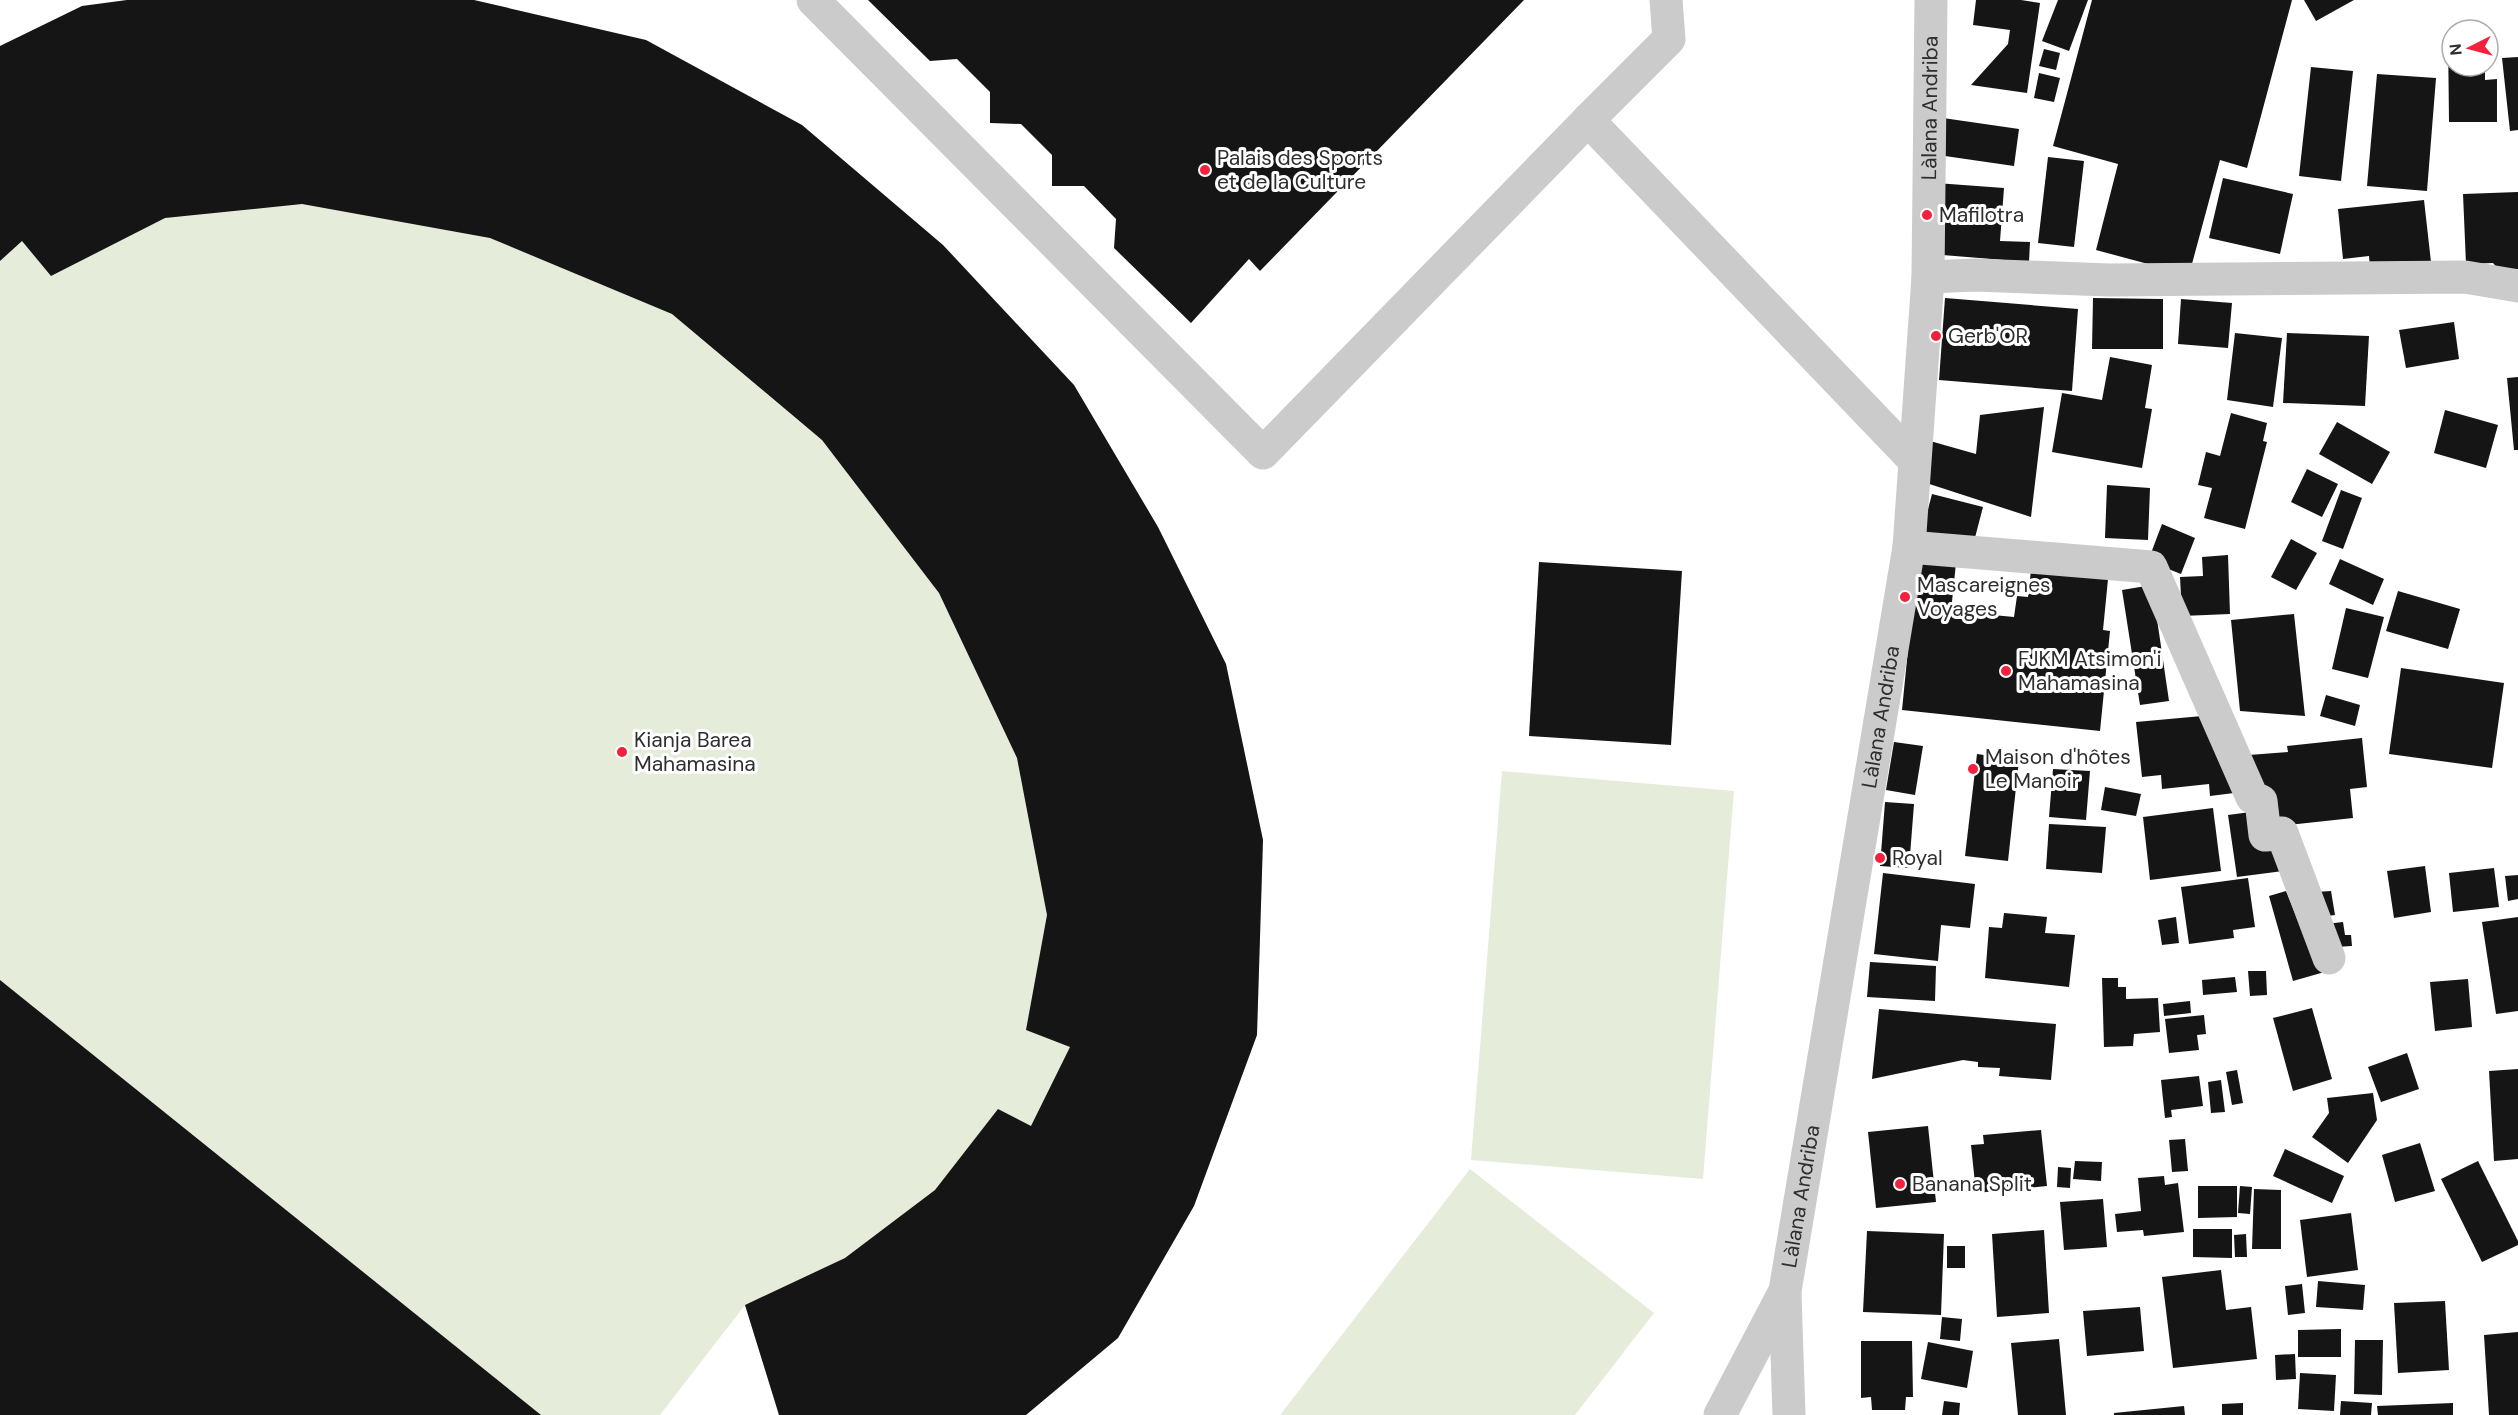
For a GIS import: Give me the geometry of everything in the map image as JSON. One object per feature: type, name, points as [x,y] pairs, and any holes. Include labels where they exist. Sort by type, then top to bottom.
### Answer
[{"type":"street","points":[[813,0],[1263,453],[1669,39],[1666,0]]},
{"type":"street","name":"Làlana Andriba","points":[[1720,1415],[1785,1291],[1908,547],[1928,277],[1931,0]]},
{"type":"street","points":[[1588,120],[1914,460]]},
{"type":"street","points":[[1928,277],[1975,275],[2109,280],[2465,277],[2518,286]]},
{"type":"street","points":[[1908,547],[2151,567],[2252,796],[2261,801],[2265,836],[2282,833],[2329,958]]},
{"type":"street","points":[[1785,1291],[1789,1415]]},
{"type":"green space","name":"Kianja Barea Mahamasina","points":[[127,0],[646,40],[802,125],[943,245],[1074,385],[1158,527],[1226,664],[1263,840],[1257,1035],[1194,1206],[1118,1338],[1026,1415],[779,1415],[745,1305],[660,1415],[0,1415],[0,46],[82,6]]},
{"type":"green space","points":[[1502,771],[1734,791],[1703,1179],[1471,1160]]},
{"type":"green space","points":[[1470,1169],[1654,1313],[1575,1415],[1280,1415]]},
{"type":"building","points":[[127,0],[474,0],[646,40],[802,125],[943,245],[1074,385],[1158,527],[1226,664],[1263,840],[1257,1035],[1194,1206],[1118,1338],[1026,1415],[779,1415],[745,1305],[845,1258],[935,1190],[998,1109],[1031,1126],[1070,1047],[1026,1030],[1047,915],[1017,758],[939,593],[822,440],[672,314],[490,238],[302,204],[165,218],[51,276],[22,241],[0,261],[0,46],[82,6]]},
{"type":"building","name":"Palais des Sports et de la Culture","points":[[868,0],[1524,0],[1260,271],[1249,259],[1191,323],[1114,248],[1116,219],[1084,186],[1052,186],[1052,155],[1021,124],[990,123],[990,92],[957,59],[930,61]]},
{"type":"building","points":[[1976,0],[2021,0],[2040,3],[2027,93],[1971,85],[2008,44],[2010,30],[1973,25]]},
{"type":"building","points":[[2058,0],[2088,0],[2069,51],[2042,41]]},
{"type":"building","points":[[2092,0],[2292,0],[2247,168],[2220,160],[2189,275],[2096,250],[2118,164],[2053,146]]},
{"type":"building","points":[[2304,0],[2354,0],[2316,21]]},
{"type":"building","points":[[2044,49],[2060,53],[2056,70],[2039,66]]},
{"type":"building","points":[[2518,57],[2518,130],[2510,131],[2502,58]]},
{"type":"building","points":[[2311,67],[2353,71],[2341,181],[2299,176]]},
{"type":"building","points":[[2039,73],[2060,78],[2054,102],[2034,98]]},
{"type":"building","points":[[2377,74],[2436,78],[2427,191],[2367,186]]},
{"type":"building","points":[[2448,78],[2497,79],[2497,122],[2449,122]]},
{"type":"building","points":[[1943,118],[2019,129],[2014,166],[1938,155]]},
{"type":"building","points":[[2048,157],[2084,161],[2074,247],[2038,243]]},
{"type":"building","points":[[2223,178],[2293,194],[2280,254],[2209,238]]},
{"type":"building","points":[[1936,183],[2004,188],[2000,241],[2030,242],[2029,262],[1930,254]]},
{"type":"building","points":[[2518,192],[2518,269],[2499,270],[2493,263],[2466,264],[2463,194]]},
{"type":"building","points":[[2424,200],[2431,262],[2370,268],[2369,256],[2343,259],[2338,209]]},
{"type":"building","points":[[1945,298],[2078,309],[2072,391],[1939,380]]},
{"type":"building","points":[[2093,298],[2163,299],[2163,349],[2092,349]]},
{"type":"building","points":[[2181,299],[2232,303],[2228,348],[2178,344]]},
{"type":"building","points":[[2454,322],[2459,359],[2406,368],[2399,330]]},
{"type":"building","points":[[2235,333],[2282,338],[2273,407],[2227,400]]},
{"type":"building","points":[[2287,333],[2369,336],[2365,406],[2283,403]]},
{"type":"building","points":[[2110,357],[2152,365],[2145,408],[2152,409],[2142,468],[2052,452],[2062,393],[2102,400]]},
{"type":"building","points":[[2518,377],[2518,450],[2514,450],[2507,378]]},
{"type":"building","points":[[2044,407],[2031,517],[1914,479],[1923,439],[1976,454],[1980,415]]},
{"type":"building","points":[[2445,410],[2498,425],[2486,468],[2434,453]]},
{"type":"building","points":[[2231,413],[2267,423],[2263,441],[2267,442],[2245,529],[2204,518],[2212,488],[2198,485],[2206,452],[2220,456]]},
{"type":"building","points":[[2337,422],[2390,452],[2372,484],[2319,454]]},
{"type":"building","points":[[2307,469],[2338,484],[2322,517],[2291,502]]},
{"type":"building","points":[[2107,485],[2150,488],[2148,540],[2105,538]]},
{"type":"building","points":[[2341,490],[2362,498],[2343,549],[2322,541]]},
{"type":"building","points":[[1932,494],[1983,507],[1972,549],[1921,536]]},
{"type":"building","points":[[2162,524],[2195,538],[2181,574],[2148,561]]},
{"type":"building","points":[[2291,539],[2317,553],[2296,590],[2271,577]]},
{"type":"building","points":[[2228,555],[2230,614],[2182,616],[2180,577],[2203,576],[2202,557]]},
{"type":"building","name":"FJKM Atsimon'i Mahamasina","points":[[1917,559],[1956,563],[1951,611],[2014,617],[2017,596],[2028,597],[2032,561],[2109,569],[2103,630],[2110,631],[2100,731],[1902,710]]},
{"type":"building","points":[[2340,559],[2384,579],[2373,605],[2329,584]]},
{"type":"building","points":[[1539,562],[1682,571],[1671,745],[1529,736]]},
{"type":"building","points":[[2152,585],[2169,701],[2140,705],[2122,590]]},
{"type":"building","points":[[2398,591],[2460,609],[2448,649],[2386,631]]},
{"type":"building","points":[[2346,608],[2384,617],[2368,678],[2332,669]]},
{"type":"building","points":[[2294,614],[2305,716],[2240,711],[2231,620]]},
{"type":"building","points":[[2401,668],[2504,683],[2492,768],[2389,754]]},
{"type":"building","points":[[2326,695],[2360,705],[2355,726],[2320,716]]},
{"type":"building","points":[[2202,716],[2234,793],[2210,796],[2209,784],[2162,789],[2161,775],[2142,777],[2136,722]]},
{"type":"building","points":[[2362,738],[2367,787],[2350,789],[2353,818],[2269,827],[2249,755],[2288,752],[2287,746]]},
{"type":"building","points":[[1894,742],[1923,746],[1915,795],[1886,790]]},
{"type":"building","points":[[1977,754],[2019,760],[2008,861],[1965,856]]},
{"type":"building","points":[[2053,769],[2090,771],[2086,820],[2049,817]]},
{"type":"building","points":[[2105,787],[2141,794],[2136,816],[2101,810]]},
{"type":"building","points":[[1885,802],[1914,804],[1909,868],[1880,866]]},
{"type":"building","points":[[2213,808],[2221,871],[2150,880],[2143,817]]},
{"type":"building","points":[[2258,811],[2283,871],[2237,877],[2228,815]]},
{"type":"building","points":[[2049,824],[2106,827],[2102,873],[2046,869]]},
{"type":"building","points":[[2425,866],[2431,912],[2394,918],[2387,871]]},
{"type":"building","points":[[2494,868],[2499,907],[2453,912],[2449,873]]},
{"type":"building","points":[[1883,873],[1975,884],[1970,928],[1941,925],[1938,961],[1874,954]]},
{"type":"building","points":[[2518,875],[2518,899],[2508,901],[2505,876]]},
{"type":"building","points":[[2248,878],[2255,927],[2233,930],[2234,938],[2189,944],[2181,887]]},
{"type":"building","points":[[2286,891],[2297,918],[2328,971],[2293,981],[2269,896]]},
{"type":"building","points":[[2331,891],[2335,915],[2319,917],[2316,892]]},
{"type":"building","points":[[2004,913],[2047,917],[2045,933],[2075,935],[2069,987],[1985,978],[1989,927],[2002,928]]},
{"type":"building","points":[[2176,917],[2179,943],[2162,945],[2158,920]]},
{"type":"building","points":[[2518,917],[2518,1011],[2496,1014],[2482,922]]},
{"type":"building","points":[[2343,922],[2345,935],[2351,935],[2352,946],[2335,947],[2326,924]]},
{"type":"building","points":[[1870,962],[1936,966],[1935,1001],[1867,997]]},
{"type":"building","points":[[2248,971],[2266,971],[2267,995],[2250,996]]},
{"type":"building","points":[[2235,977],[2237,992],[2203,995],[2202,980]]},
{"type":"building","points":[[2102,978],[2118,978],[2118,987],[2126,987],[2126,999],[2158,998],[2160,1032],[2134,1034],[2133,1046],[2104,1047]]},
{"type":"building","points":[[2468,979],[2472,1027],[2435,1031],[2430,982]]},
{"type":"building","points":[[0,980],[541,1415],[0,1415]]},
{"type":"building","points":[[2190,1001],[2191,1013],[2164,1016],[2163,1004]]},
{"type":"building","points":[[2312,1008],[2332,1079],[2293,1091],[2273,1018]]},
{"type":"building","points":[[1879,1009],[2056,1024],[2051,1080],[1999,1076],[2000,1068],[1978,1067],[1978,1062],[1963,1060],[1872,1079]]},
{"type":"building","points":[[2204,1015],[2206,1034],[2197,1035],[2199,1050],[2169,1053],[2165,1019]]},
{"type":"building","points":[[2407,1053],[2419,1089],[2381,1102],[2368,1067]]},
{"type":"building","points":[[2518,1069],[2518,1159],[2494,1161],[2489,1071]]},
{"type":"building","points":[[2237,1070],[2243,1103],[2232,1105],[2226,1072]]},
{"type":"building","points":[[2199,1076],[2203,1106],[2171,1110],[2172,1117],[2165,1118],[2161,1080]]},
{"type":"building","points":[[2221,1080],[2225,1112],[2211,1113],[2208,1082]]},
{"type":"building","points":[[2373,1093],[2377,1120],[2348,1163],[2312,1137],[2329,1113],[2327,1098]]},
{"type":"building","points":[[1928,1126],[1936,1202],[1876,1208],[1868,1132]]},
{"type":"building","points":[[2041,1130],[2047,1186],[1976,1193],[1971,1145],[1984,1144],[1983,1135]]},
{"type":"building","points":[[2185,1139],[2188,1171],[2172,1172],[2169,1140]]},
{"type":"building","points":[[2420,1143],[2435,1191],[2395,1202],[2382,1155]]},
{"type":"building","points":[[2285,1149],[2344,1176],[2332,1203],[2273,1176]]},
{"type":"building","points":[[2075,1161],[2102,1162],[2101,1181],[2073,1179]]},
{"type":"building","points":[[2478,1161],[2518,1241],[2518,1245],[2482,1262],[2441,1179]]},
{"type":"building","points":[[2058,1167],[2071,1168],[2070,1188],[2057,1187]]},
{"type":"building","points":[[2164,1176],[2165,1185],[2178,1183],[2184,1232],[2144,1236],[2143,1230],[2117,1232],[2115,1214],[2141,1211],[2138,1178]]},
{"type":"building","points":[[2198,1186],[2237,1186],[2237,1217],[2198,1218]]},
{"type":"building","points":[[2240,1186],[2252,1187],[2250,1214],[2238,1213]]},
{"type":"building","points":[[2254,1189],[2281,1190],[2281,1249],[2252,1249]]},
{"type":"building","points":[[2103,1199],[2107,1247],[2064,1250],[2060,1202]]},
{"type":"building","points":[[2351,1213],[2358,1270],[2307,1277],[2300,1220]]},
{"type":"building","points":[[2193,1229],[2232,1229],[2232,1258],[2193,1257]]},
{"type":"building","points":[[2044,1230],[2049,1313],[1997,1317],[1992,1234]]},
{"type":"building","points":[[1867,1231],[1944,1234],[1941,1315],[1863,1312]]},
{"type":"building","points":[[2246,1234],[2247,1257],[2235,1257],[2234,1235]]},
{"type":"building","points":[[1947,1246],[1965,1246],[1965,1268],[1947,1268]]},
{"type":"building","points":[[2221,1270],[2226,1310],[2251,1307],[2257,1359],[2173,1368],[2162,1277]]},
{"type":"building","points":[[2318,1281],[2365,1285],[2363,1310],[2316,1307]]},
{"type":"building","points":[[2302,1284],[2305,1313],[2288,1315],[2285,1286]]},
{"type":"building","points":[[2445,1301],[2449,1370],[2398,1373],[2394,1303]]},
{"type":"building","points":[[2140,1307],[2144,1351],[2087,1356],[2083,1311]]},
{"type":"building","points":[[1942,1317],[1962,1319],[1960,1341],[1940,1339]]},
{"type":"building","points":[[2341,1329],[2341,1357],[2298,1357],[2298,1330]]},
{"type":"building","points":[[2518,1332],[2518,1415],[2489,1415],[2484,1335]]},
{"type":"building","points":[[2059,1339],[2066,1415],[2018,1415],[2011,1343]]},
{"type":"building","points":[[2355,1340],[2383,1340],[2382,1395],[2354,1394]]},
{"type":"building","points":[[1861,1341],[1912,1341],[1913,1397],[1906,1397],[1905,1410],[1872,1410],[1871,1397],[1861,1398]]},
{"type":"building","points":[[1928,1342],[1973,1351],[1967,1388],[1921,1379]]},
{"type":"building","points":[[2295,1354],[2296,1379],[2276,1380],[2275,1355]]},
{"type":"building","points":[[2300,1373],[2336,1375],[2334,1411],[2298,1409]]},
{"type":"building","points":[[1944,1401],[1960,1403],[1959,1415],[1942,1415]]},
{"type":"building","points":[[2341,1401],[2372,1403],[2371,1415],[2340,1415]]},
{"type":"building","points":[[2243,1403],[2243,1415],[2222,1415],[2222,1404]]},
{"type":"building","points":[[2453,1403],[2453,1415],[2378,1415],[2377,1406]]},
{"type":"building","points":[[2184,1406],[2185,1415],[2114,1415],[2114,1413]]},
{"type":"place","name":"Palais des Sports et de la Culture","points":[[1205,170]]},
{"type":"place","name":"Mafilotra","points":[[1927,215]]},
{"type":"place","name":"Gerb'OR","points":[[1936,336]]},
{"type":"place","name":"Mascareignes Voyages","points":[[1905,597]]},
{"type":"place","name":"FJKM Atsimon'i Mahamasina","points":[[2006,671]]},
{"type":"place","name":"Kianja Barea Mahamasina","points":[[622,752]]},
{"type":"place","name":"Maison d'hôtes Le Manoir","points":[[1973,769]]},
{"type":"place","name":"Royal","points":[[1880,858]]},
{"type":"place","name":"Banana Split","points":[[1900,1184]]}]
